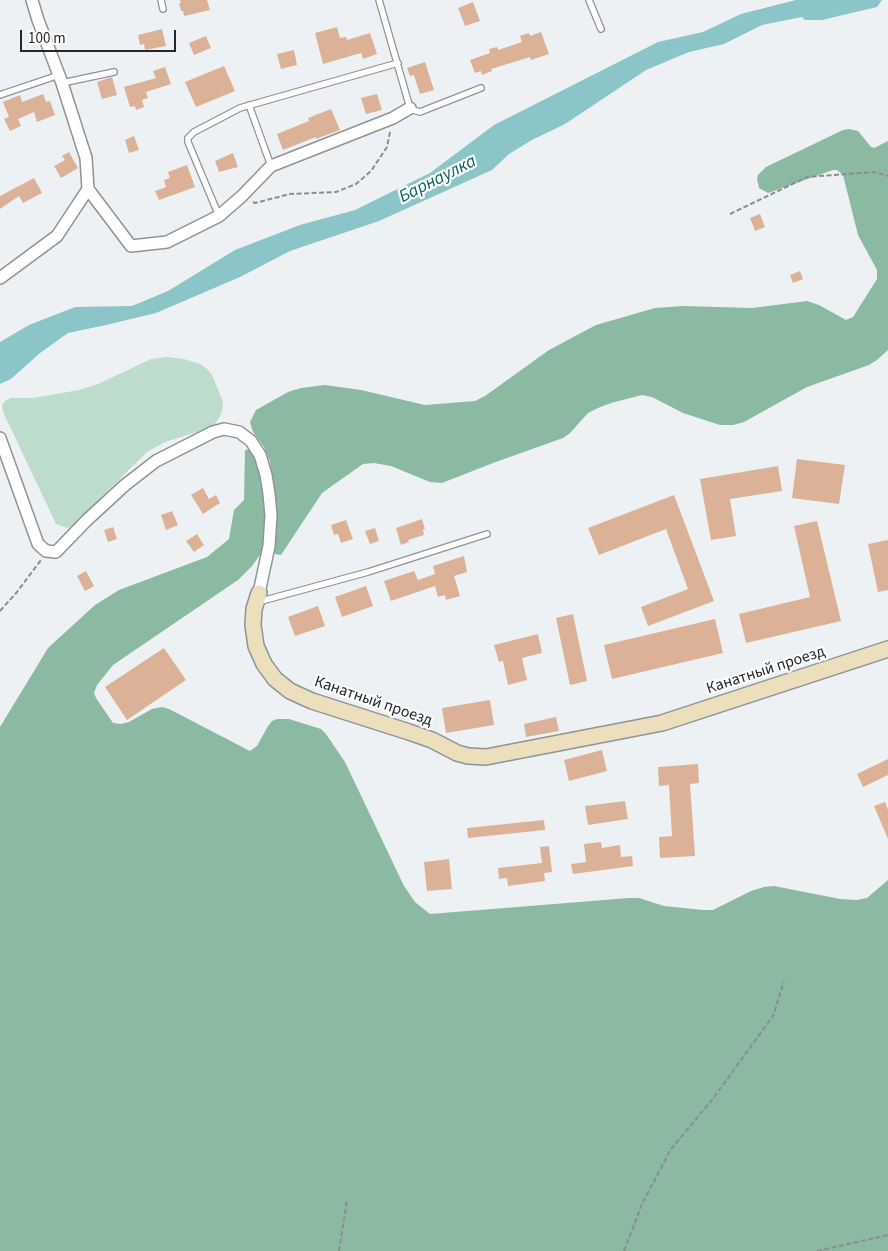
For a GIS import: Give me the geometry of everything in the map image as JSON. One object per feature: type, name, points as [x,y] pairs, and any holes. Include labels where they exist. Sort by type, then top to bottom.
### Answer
[{"type":"street","points":[[32,0],[61,79],[86,158],[88,189],[131,246],[167,242],[219,216],[242,196],[271,166],[393,118],[410,108]]},
{"type":"street","points":[[0,278],[57,236],[88,189]]},
{"type":"street","name":"Канатный проезд","points":[[46,551],[56,552],[93,514],[125,485],[156,461],[212,432],[224,429],[239,432],[251,441],[260,454],[266,475],[271,515],[269,546],[253,626],[256,646],[264,664],[275,679],[290,691],[312,701],[432,740],[457,753],[468,756],[486,757],[662,723],[888,649]]},
{"type":"street","points":[[0,438],[38,544],[46,551]]},
{"type":"lane","points":[[160,0],[163,9]]},
{"type":"lane","points":[[379,0],[410,108],[420,112],[481,88]]},
{"type":"lane","points":[[589,0],[601,29]]},
{"type":"lane","points":[[219,216],[188,138],[200,128],[250,105],[398,63]]},
{"type":"lane","points":[[0,95],[61,79],[114,72]]},
{"type":"lane","points":[[250,105],[271,166]]},
{"type":"lane","points":[[258,598],[368,572],[487,534]]},
{"type":"path","points":[[242,196],[255,203],[290,194],[336,192],[356,184],[370,171],[387,147],[393,118]]},
{"type":"path","points":[[730,214],[807,177],[874,172],[888,176]]},
{"type":"path","points":[[0,611],[17,592],[46,551]]},
{"type":"path","points":[[624,1251],[642,1204],[672,1150],[712,1100],[773,1016],[784,981]]},
{"type":"path","points":[[339,1251],[347,1200]]},
{"type":"path","points":[[817,1251],[888,1235]]},
{"type":"green space","points":[[843,130],[858,131],[874,148],[888,141],[888,350],[877,360],[869,365],[807,387],[744,422],[733,425],[720,425],[683,413],[652,397],[642,395],[611,403],[588,413],[563,438],[442,483],[430,482],[391,466],[374,463],[363,464],[322,493],[281,555],[275,554],[273,484],[270,462],[264,447],[253,432],[250,422],[256,410],[288,392],[301,388],[325,385],[361,390],[425,405],[475,401],[485,396],[549,350],[596,325],[655,308],[683,306],[752,308],[807,301],[819,305],[846,320],[853,317],[877,279],[877,270],[858,235],[843,175],[837,170],[833,170],[768,193],[759,188],[757,179],[758,175],[766,167]]},
{"type":"green space","points":[[167,357],[184,359],[200,364],[207,369],[212,375],[223,402],[219,418],[214,425],[207,429],[165,442],[147,452],[71,527],[67,528],[56,524],[3,412],[2,405],[11,398],[33,398],[79,390],[98,384],[151,359]]},
{"type":"green space","points":[[251,449],[257,460],[265,497],[265,530],[262,552],[252,566],[238,580],[113,665],[97,685],[94,693],[113,723],[129,722],[152,709],[162,707],[250,751],[257,746],[272,721],[277,719],[289,719],[321,729],[345,762],[404,886],[415,902],[430,914],[629,898],[639,898],[664,906],[713,910],[751,891],[774,886],[840,899],[857,900],[867,898],[888,880],[888,1251],[0,1251],[0,727],[48,648],[95,605],[119,590],[207,557],[229,539],[234,510],[244,500],[245,450]]},
{"type":"water","name":"Барнаулка","points":[[796,0],[882,0],[877,7],[822,20],[805,20],[802,17],[762,25],[724,44],[689,52],[646,70],[565,124],[509,154],[492,170],[379,221],[290,251],[240,277],[156,313],[68,333],[40,353],[11,379],[0,384],[0,342],[29,325],[75,307],[132,306],[168,291],[235,250],[300,225],[355,210],[430,173],[494,125],[658,42],[703,32],[741,14]]},
{"type":"building","points":[[180,0],[207,0],[210,10],[184,16],[179,3],[181,3]]},
{"type":"building","points":[[473,2],[480,21],[465,26],[458,8]]},
{"type":"building","points":[[337,27],[340,38],[346,37],[347,40],[370,33],[377,54],[363,59],[361,53],[323,64],[315,33]]},
{"type":"building","points":[[162,29],[166,46],[145,50],[144,44],[140,45],[138,35]]},
{"type":"building","points":[[541,32],[549,54],[531,60],[530,57],[491,69],[492,71],[482,75],[481,71],[475,73],[470,60],[490,53],[489,49],[497,47],[498,50],[522,42],[520,36],[529,33],[530,36]]},
{"type":"building","points":[[206,36],[211,48],[194,55],[189,43]]},
{"type":"building","points":[[294,50],[297,65],[281,69],[277,54]]},
{"type":"building","points":[[425,62],[434,90],[420,94],[414,75],[410,76],[407,68]]},
{"type":"building","points":[[224,66],[235,91],[196,107],[185,82]]},
{"type":"building","points":[[165,67],[171,84],[146,92],[148,98],[142,100],[144,107],[136,110],[135,106],[130,107],[124,87],[156,78],[153,71]]},
{"type":"building","points":[[112,77],[117,95],[102,99],[97,82]]},
{"type":"building","points":[[43,94],[46,102],[50,101],[55,115],[37,122],[34,112],[18,119],[21,126],[10,131],[4,119],[9,117],[3,102],[20,95],[22,102]]},
{"type":"building","points":[[377,94],[382,110],[366,114],[361,98]]},
{"type":"building","points":[[331,109],[340,130],[283,150],[277,134],[309,121],[308,118]]},
{"type":"building","points":[[134,136],[139,150],[129,153],[125,140]]},
{"type":"building","points":[[69,152],[78,168],[61,178],[54,166],[65,160],[62,156]]},
{"type":"building","points":[[233,153],[238,167],[219,172],[215,161]]},
{"type":"building","points":[[187,165],[195,187],[159,200],[155,191],[166,187],[164,180],[170,178],[168,172]]},
{"type":"building","points":[[34,178],[42,193],[23,203],[19,196],[0,209],[0,196]]},
{"type":"building","points":[[760,214],[765,227],[755,231],[750,218]]},
{"type":"building","points":[[800,271],[803,279],[793,283],[790,275]]},
{"type":"building","points":[[797,459],[845,465],[839,504],[792,498]]},
{"type":"building","points":[[778,466],[782,491],[730,499],[736,536],[711,540],[700,479]]},
{"type":"building","points":[[203,488],[209,499],[216,495],[220,503],[203,514],[191,495]]},
{"type":"building","points":[[674,495],[714,601],[648,626],[641,607],[688,589],[666,529],[599,555],[588,528]]},
{"type":"building","points":[[172,511],[178,525],[166,530],[161,515]]},
{"type":"building","points":[[422,519],[425,529],[423,530],[424,535],[408,540],[409,542],[401,545],[396,528]]},
{"type":"building","points":[[346,520],[353,539],[341,543],[338,534],[334,535],[331,525]]},
{"type":"building","points":[[817,521],[841,621],[746,643],[739,614],[810,597],[794,526]]},
{"type":"building","points":[[113,527],[117,539],[108,542],[104,530]]},
{"type":"building","points":[[375,528],[379,541],[370,544],[365,531]]},
{"type":"building","points":[[197,534],[204,545],[194,552],[186,541]]},
{"type":"building","points":[[888,540],[888,590],[878,592],[868,544]]},
{"type":"building","points":[[464,556],[467,572],[454,576],[460,596],[446,600],[445,595],[438,597],[435,586],[391,601],[384,581],[414,571],[418,580],[435,574],[433,566]]},
{"type":"building","points":[[86,571],[94,586],[85,591],[77,576]]},
{"type":"building","points":[[366,586],[373,606],[342,617],[335,597]]},
{"type":"building","points":[[318,606],[325,626],[295,636],[288,617]]},
{"type":"building","points":[[573,614],[587,681],[570,685],[556,618]]},
{"type":"building","points":[[715,619],[723,653],[612,679],[604,645]]},
{"type":"building","points":[[538,634],[542,653],[522,658],[527,680],[508,685],[503,661],[499,662],[494,645]]},
{"type":"building","points":[[164,648],[186,680],[127,720],[105,687]]},
{"type":"building","points":[[490,700],[494,725],[446,733],[442,708]]},
{"type":"building","points":[[556,717],[559,731],[526,737],[524,724]]},
{"type":"building","points":[[602,750],[607,771],[569,781],[564,760]]},
{"type":"building","points":[[888,759],[888,775],[863,787],[857,774]]},
{"type":"building","points":[[698,764],[699,783],[690,784],[695,856],[660,858],[659,837],[672,836],[669,785],[659,786],[658,767]]},
{"type":"building","points":[[625,801],[628,819],[588,825],[585,806]]},
{"type":"building","points":[[885,802],[888,810],[888,839],[874,806]]},
{"type":"building","points":[[544,820],[545,830],[468,838],[467,828]]},
{"type":"building","points":[[601,842],[602,848],[620,845],[621,857],[632,856],[633,866],[573,874],[571,864],[586,862],[584,844]]},
{"type":"building","points":[[549,846],[552,872],[544,873],[545,881],[508,886],[507,878],[499,879],[498,868],[542,863],[540,847]]},
{"type":"building","points":[[449,859],[452,889],[427,891],[424,862]]}]
